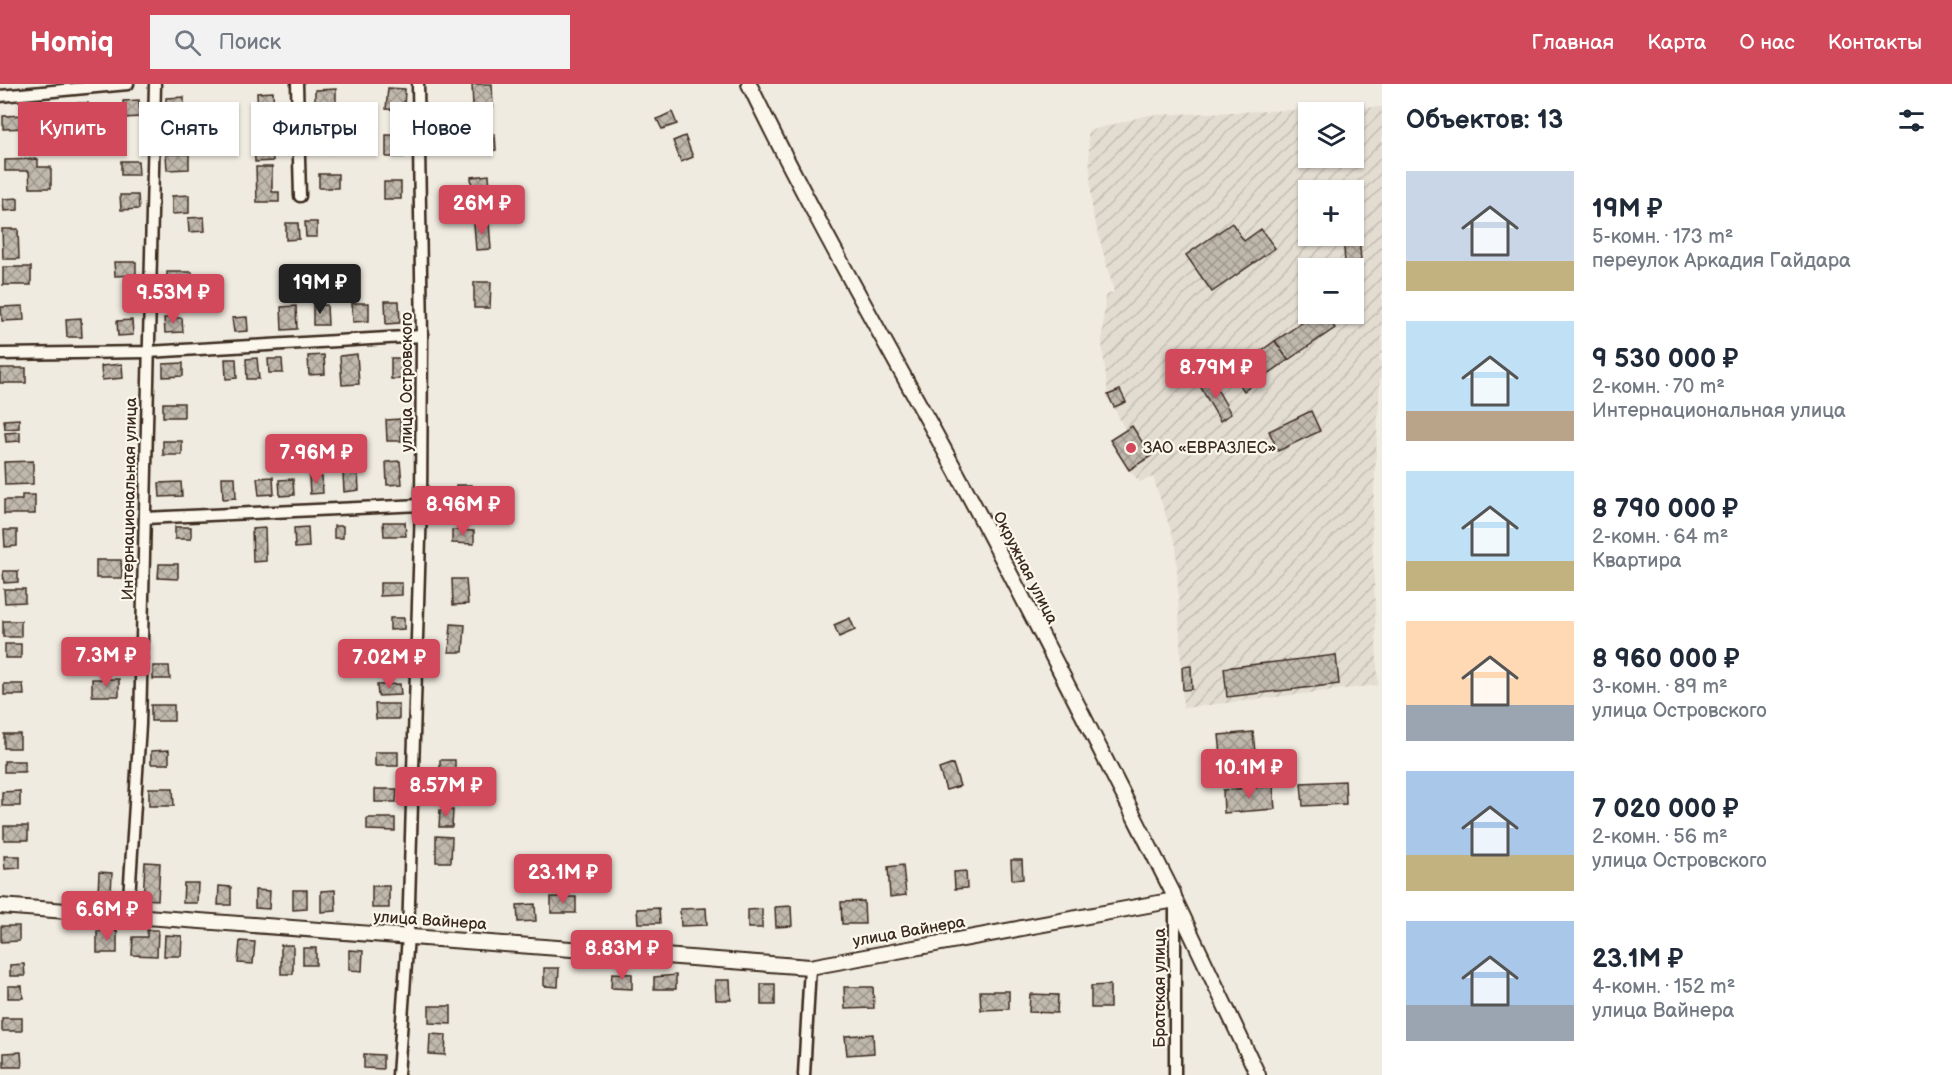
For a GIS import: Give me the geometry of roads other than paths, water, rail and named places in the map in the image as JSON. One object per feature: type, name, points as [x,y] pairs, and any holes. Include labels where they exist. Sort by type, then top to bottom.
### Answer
[{"type":"street","points":[[0,96],[128,84]]},
{"type":"street","name":"Интернациональная улица","points":[[128,914],[140,725],[155,84]]},
{"type":"street","points":[[297,84],[300,196]]},
{"type":"street","name":"улица Островского","points":[[398,1075],[408,936],[421,505],[422,336],[417,84]]},
{"type":"street","name":"Окружная улица","points":[[749,84],[784,155],[975,507],[1123,793],[1173,893],[1258,1075]]},
{"type":"street","points":[[0,354],[148,352],[422,336]]},
{"type":"street","points":[[145,518],[421,505]]},
{"type":"street","name":"улица Вайнера","points":[[0,906],[810,967],[1175,900]]},
{"type":"street","name":"Братская улица","points":[[1175,900],[1175,1075]]},
{"type":"street","points":[[804,1075],[810,967]]},
{"type":"place","name":"ЗАО «ЕВРАЗЛЕС»","points":[[1131,448]]}]
